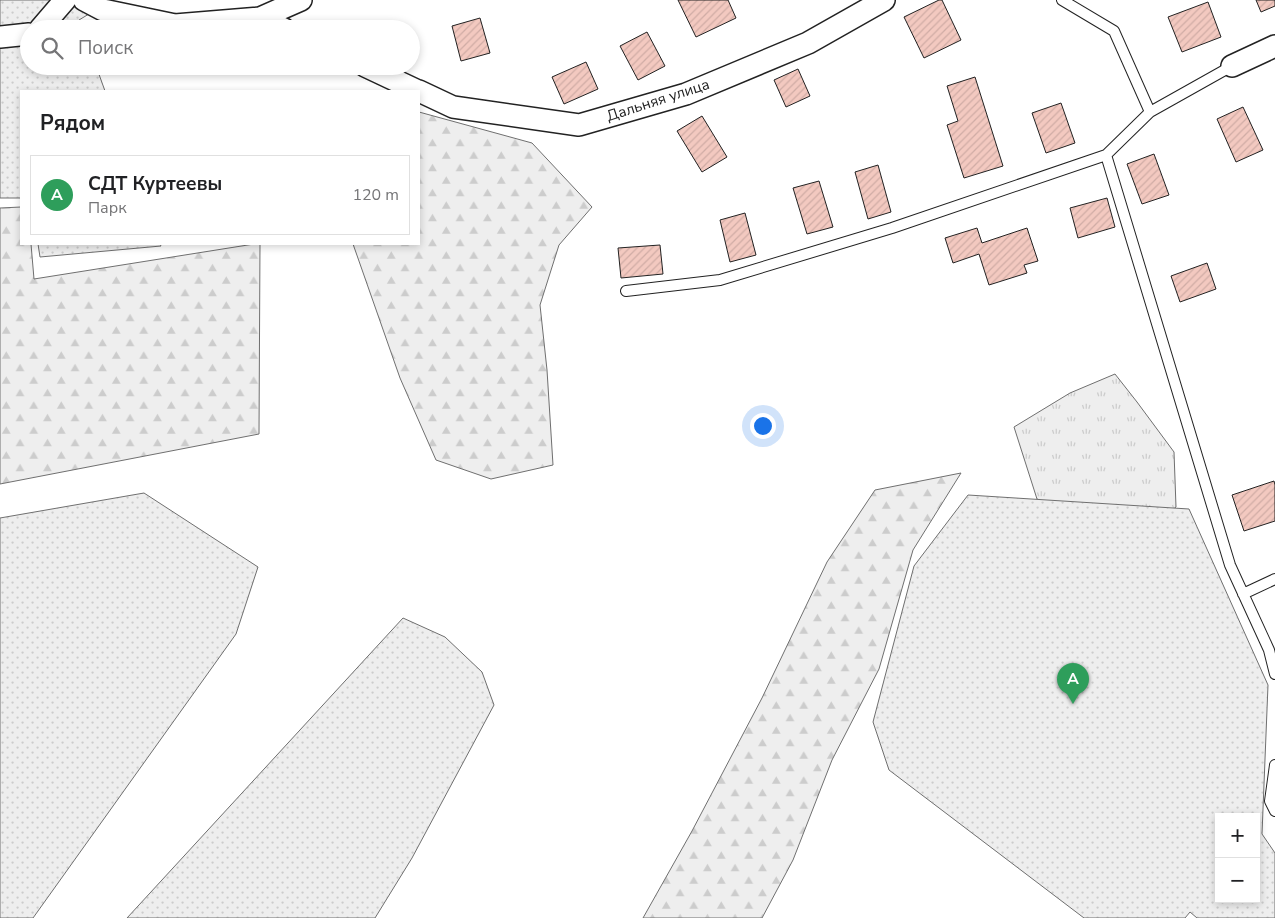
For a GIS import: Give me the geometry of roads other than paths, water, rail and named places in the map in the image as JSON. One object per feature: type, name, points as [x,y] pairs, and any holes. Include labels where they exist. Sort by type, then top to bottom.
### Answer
[{"type":"street","points":[[48,20],[65,0]]},
{"type":"street","points":[[84,0],[103,10],[151,20]]},
{"type":"street","points":[[236,20],[260,18],[301,0]]},
{"type":"street","name":"Дальняя улица","points":[[420,91],[453,107],[579,125],[686,94],[808,43],[884,0]]},
{"type":"street","points":[[260,18],[264,20]]},
{"type":"street","points":[[0,37],[20,35]]},
{"type":"street","points":[[1232,66],[1275,46]]},
{"type":"street","name":"Дальняя улица","points":[[384,75],[417,90]]},
{"type":"lane","points":[[1062,0],[1114,32],[1150,112]]},
{"type":"lane","points":[[626,291],[720,280],[892,228],[1106,155],[1150,112],[1232,66]]},
{"type":"lane","points":[[1106,155],[1230,565],[1269,650],[1275,674]]},
{"type":"lane","points":[[1243,594],[1275,579]]},
{"type":"lane","points":[[1275,766],[1270,801],[1275,811]]},
{"type":"place","name":"СДТ Куртеевы","points":[[1073,704]]}]
